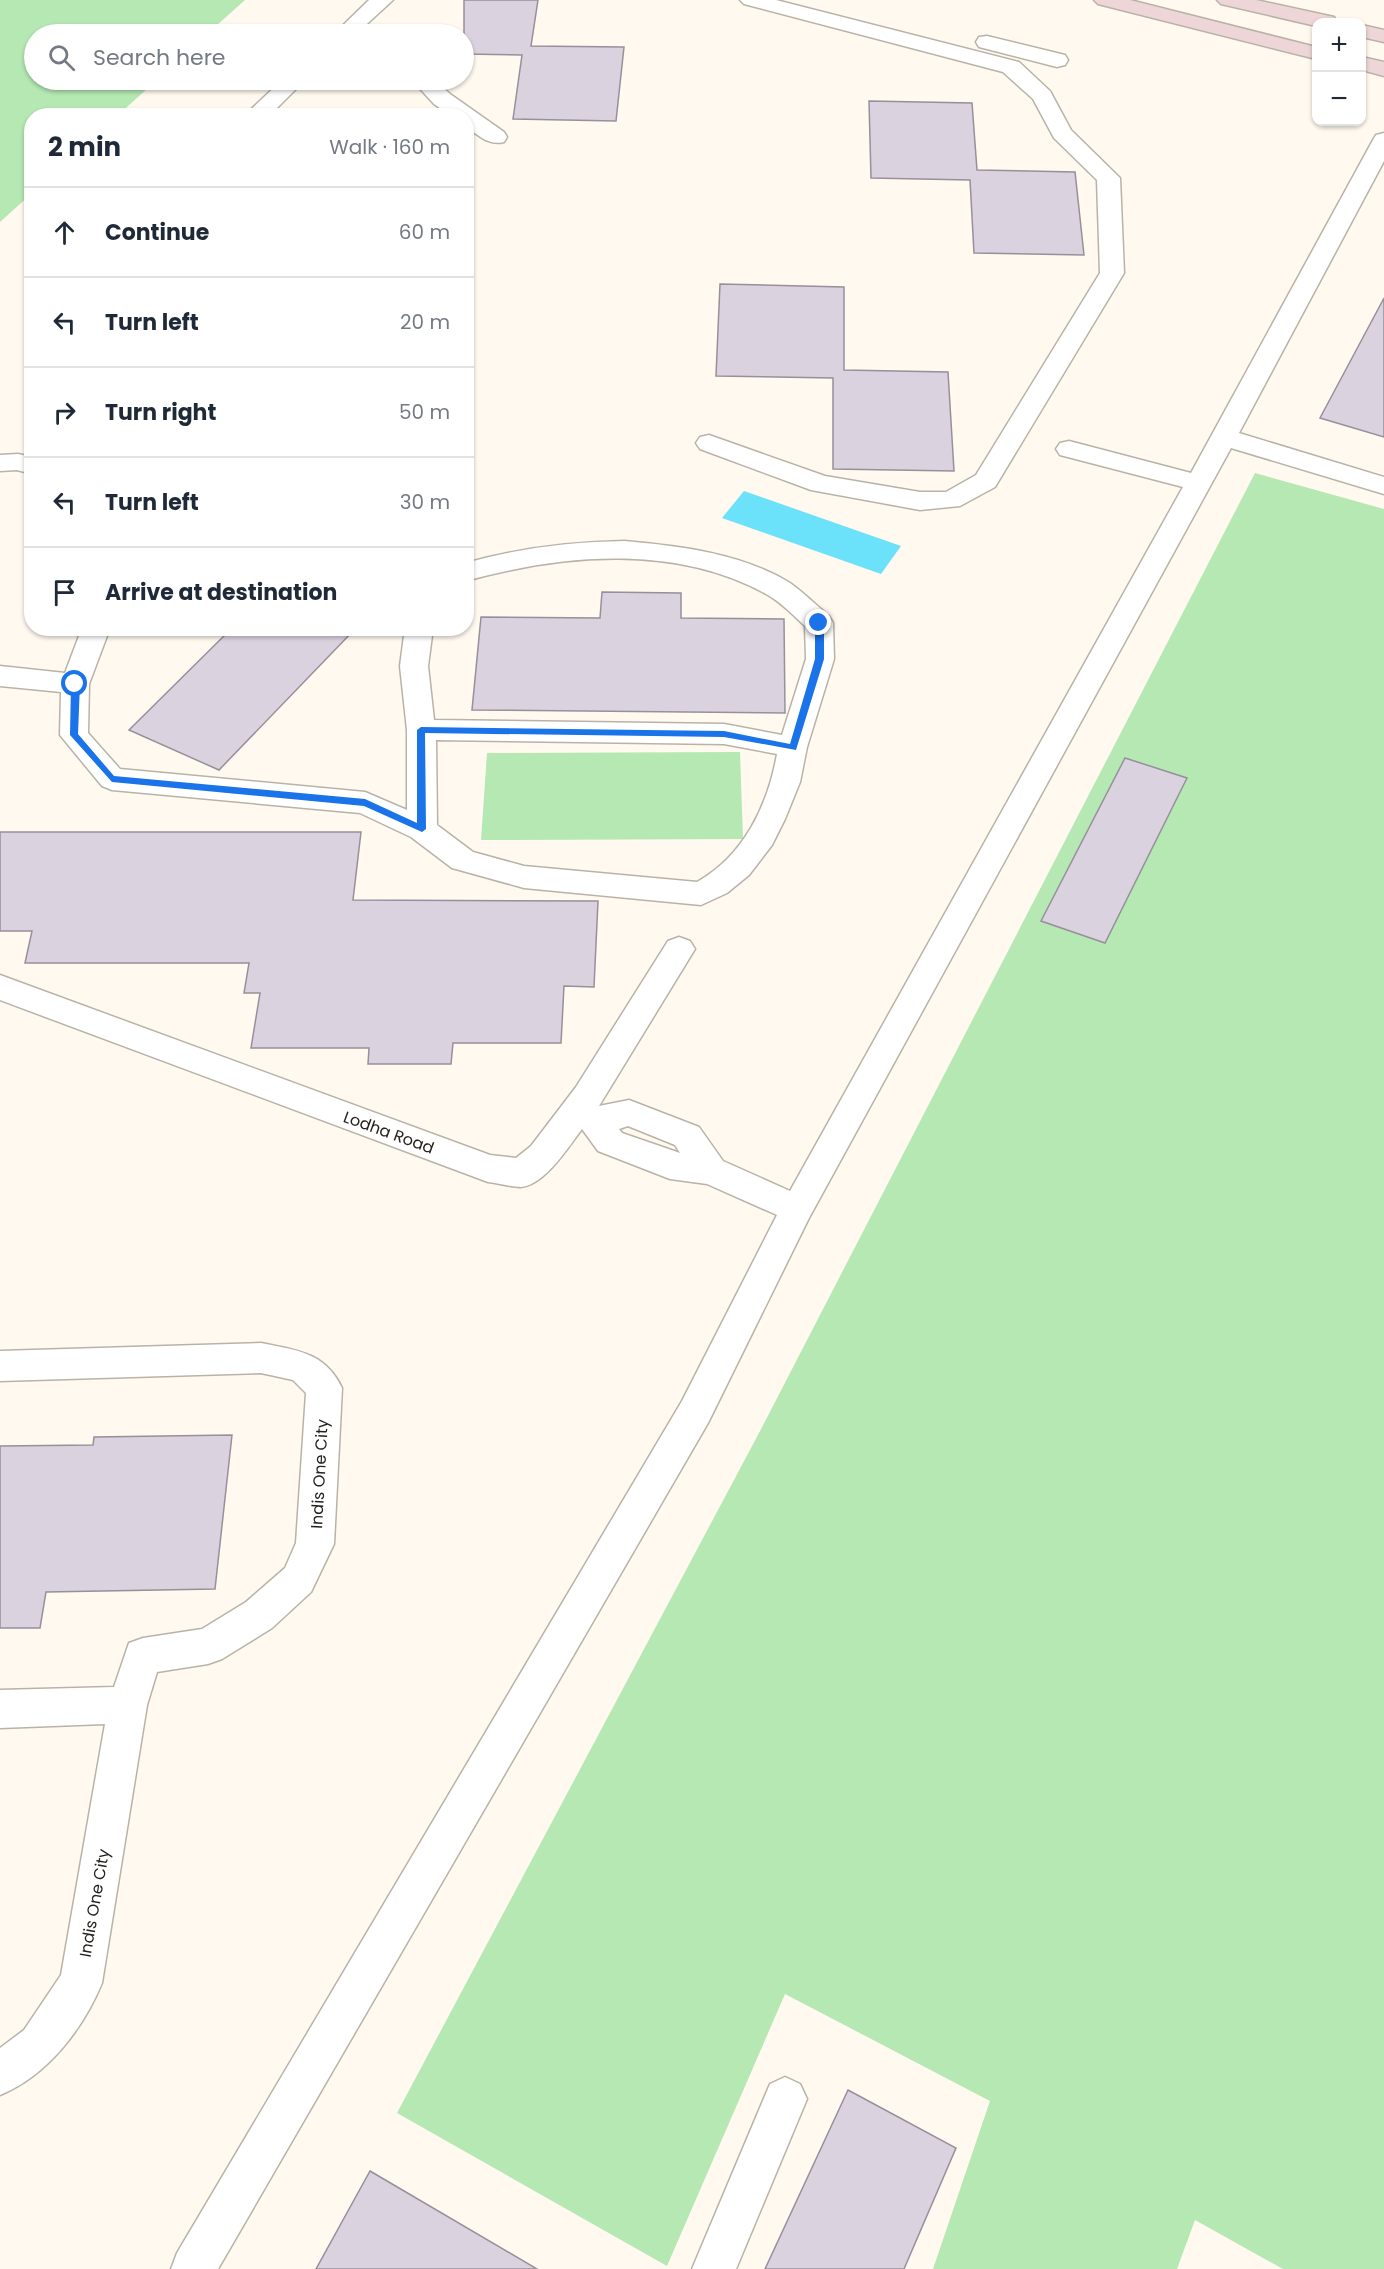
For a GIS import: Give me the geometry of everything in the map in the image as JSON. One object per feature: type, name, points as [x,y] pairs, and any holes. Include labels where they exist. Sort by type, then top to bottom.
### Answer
[{"type":"street","points":[[359,24],[382,0]]},
{"type":"street","points":[[709,443],[820,484],[920,501],[951,500],[986,481],[1112,273],[1108,178],[1062,133],[1042,96],[1011,67],[751,0]]},
{"type":"street","points":[[1105,0],[1312,52]]},
{"type":"street","points":[[1228,0],[1312,19]]},
{"type":"street","points":[[798,11],[836,6],[1058,60]]},
{"type":"street","points":[[1366,32],[1384,36]]},
{"type":"street","points":[[1366,65],[1384,69]]},
{"type":"street","points":[[264,108],[283,90]]},
{"type":"street","points":[[433,90],[455,108]]},
{"type":"street","points":[[474,122],[496,137]]},
{"type":"street","points":[[193,2269],[678,1441],[797,1209],[1224,437],[1384,140]]},
{"type":"street","points":[[1224,437],[1384,486]]},
{"type":"street","points":[[1069,449],[1198,483]]},
{"type":"street","points":[[0,463],[24,464]]},
{"type":"street","points":[[93,636],[75,684],[74,735],[112,779],[365,802],[422,829],[464,860],[524,878],[701,894],[726,879],[760,841],[790,770],[793,747],[819,659],[819,623],[777,588],[716,562],[643,551],[543,553],[474,570]]},
{"type":"street","points":[[417,636],[415,694],[421,730],[422,829]]},
{"type":"street","points":[[0,676],[75,684]]},
{"type":"street","points":[[421,730],[724,734],[793,747]]},
{"type":"street","name":"Lodha Road","points":[[0,987],[488,1168],[522,1173],[587,1116],[679,949]]},
{"type":"street","points":[[587,1116],[610,1142],[670,1165],[711,1171],[797,1209]]},
{"type":"street","name":"Indis One City","points":[[0,1366],[261,1358],[303,1367],[324,1388],[315,1544],[298,1580],[259,1615],[208,1646],[142,1656],[128,1705],[81,1983],[39,2045],[0,2074]]},
{"type":"street","points":[[0,1709],[128,1705]]},
{"type":"street","points":[[714,2269],[785,2099]]},
{"type":"green space","points":[[0,0],[245,0],[218,24],[24,24],[24,90],[146,90],[126,108],[24,108],[24,200],[0,222]]},
{"type":"green space","points":[[1255,473],[1384,509],[1384,2269],[1283,2269],[1195,2220],[1177,2269],[933,2269],[990,2101],[785,1994],[667,2266],[397,2113],[759,1433]]},
{"type":"green space","points":[[740,752],[743,839],[481,840],[487,753]]},
{"type":"water","points":[[744,491],[901,546],[881,574],[722,518]]},
{"type":"building","points":[[464,0],[538,0],[531,46],[624,47],[616,121],[513,119],[522,55],[474,54],[474,24],[464,24]]},
{"type":"building","points":[[869,101],[972,103],[977,170],[1075,172],[1084,255],[974,253],[970,180],[871,178]]},
{"type":"building","points":[[720,284],[844,287],[844,370],[948,372],[954,471],[833,469],[833,378],[716,376]]},
{"type":"building","points":[[1384,298],[1384,437],[1320,418]]},
{"type":"building","points":[[602,592],[681,593],[681,618],[784,619],[785,713],[472,710],[481,617],[600,618]]},
{"type":"building","points":[[224,636],[348,636],[219,770],[129,730]]},
{"type":"building","points":[[1125,758],[1187,778],[1105,943],[1041,921]]},
{"type":"building","points":[[0,832],[361,832],[353,900],[598,901],[594,987],[564,986],[561,1043],[453,1043],[451,1064],[368,1064],[369,1048],[251,1048],[260,993],[244,993],[249,963],[25,963],[32,931],[0,931]]},
{"type":"building","points":[[232,1435],[215,1589],[46,1592],[40,1628],[0,1628],[0,1446],[93,1445],[94,1437]]},
{"type":"building","points":[[848,2090],[956,2148],[904,2269],[765,2269]]},
{"type":"building","points":[[370,2171],[537,2269],[316,2269]]},
{"type":"route","points":[[75,684],[74,735],[112,779],[365,802],[422,829],[421,730],[483,729],[724,734],[793,747],[819,659],[819,623]]}]
